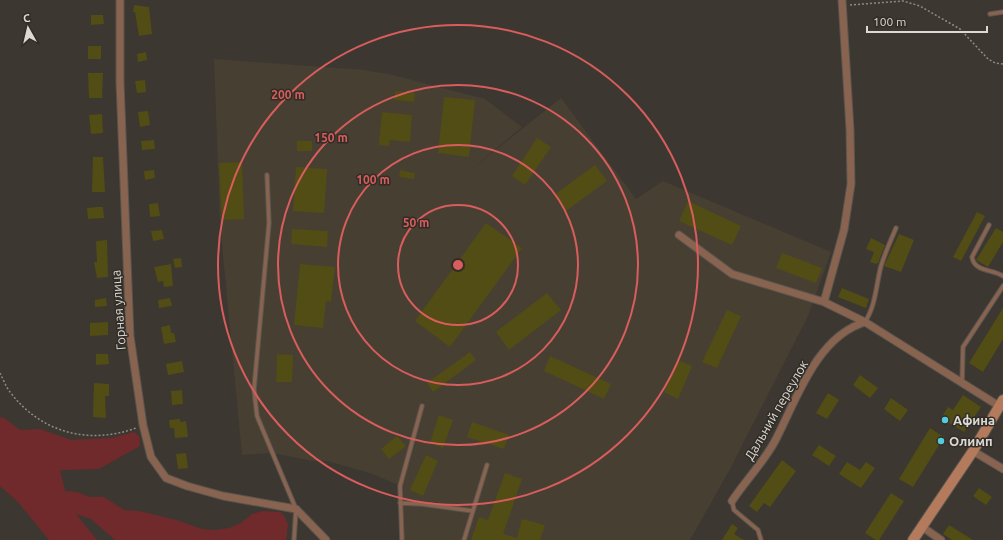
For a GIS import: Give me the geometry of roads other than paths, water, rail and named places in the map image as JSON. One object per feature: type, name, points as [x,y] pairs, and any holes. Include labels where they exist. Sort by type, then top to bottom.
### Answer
[{"type":"street","name":"Горная улица","points":[[120,0],[120,82],[130,336],[143,425],[151,457],[166,478],[187,486],[223,496],[296,509]]},
{"type":"street","points":[[824,302],[844,230],[851,184],[850,129],[842,3]]},
{"type":"street","points":[[679,235],[732,274],[824,302],[866,322],[962,384],[1001,403],[972,451],[913,540]]},
{"type":"street","name":"Дальний переулок","points":[[732,501],[751,478],[768,452],[798,391],[815,364],[843,334],[856,325],[866,322]]},
{"type":"street","points":[[972,451],[1003,469]]},
{"type":"street","points":[[296,509],[326,540]]},
{"type":"street","points":[[921,526],[942,540]]},
{"type":"lane","points":[[990,14],[1003,12]]},
{"type":"lane","points":[[268,175],[269,223],[254,389],[257,416],[296,509],[294,540]]},
{"type":"lane","points":[[989,225],[972,258],[972,263],[976,267],[1003,276]]},
{"type":"lane","points":[[866,322],[870,315],[878,287],[881,266],[896,228]]},
{"type":"lane","points":[[962,384],[963,347],[1003,286]]},
{"type":"lane","points":[[402,540],[400,486],[422,406]]},
{"type":"lane","points":[[464,540],[487,465]]},
{"type":"lane","points":[[732,501],[734,510],[758,530],[761,540]]},
{"type":"lane","points":[[400,503],[422,504],[473,511]]},
{"type":"place","name":"Афина","points":[[945,420]]},
{"type":"place","name":"Олимп","points":[[941,441]]}]
